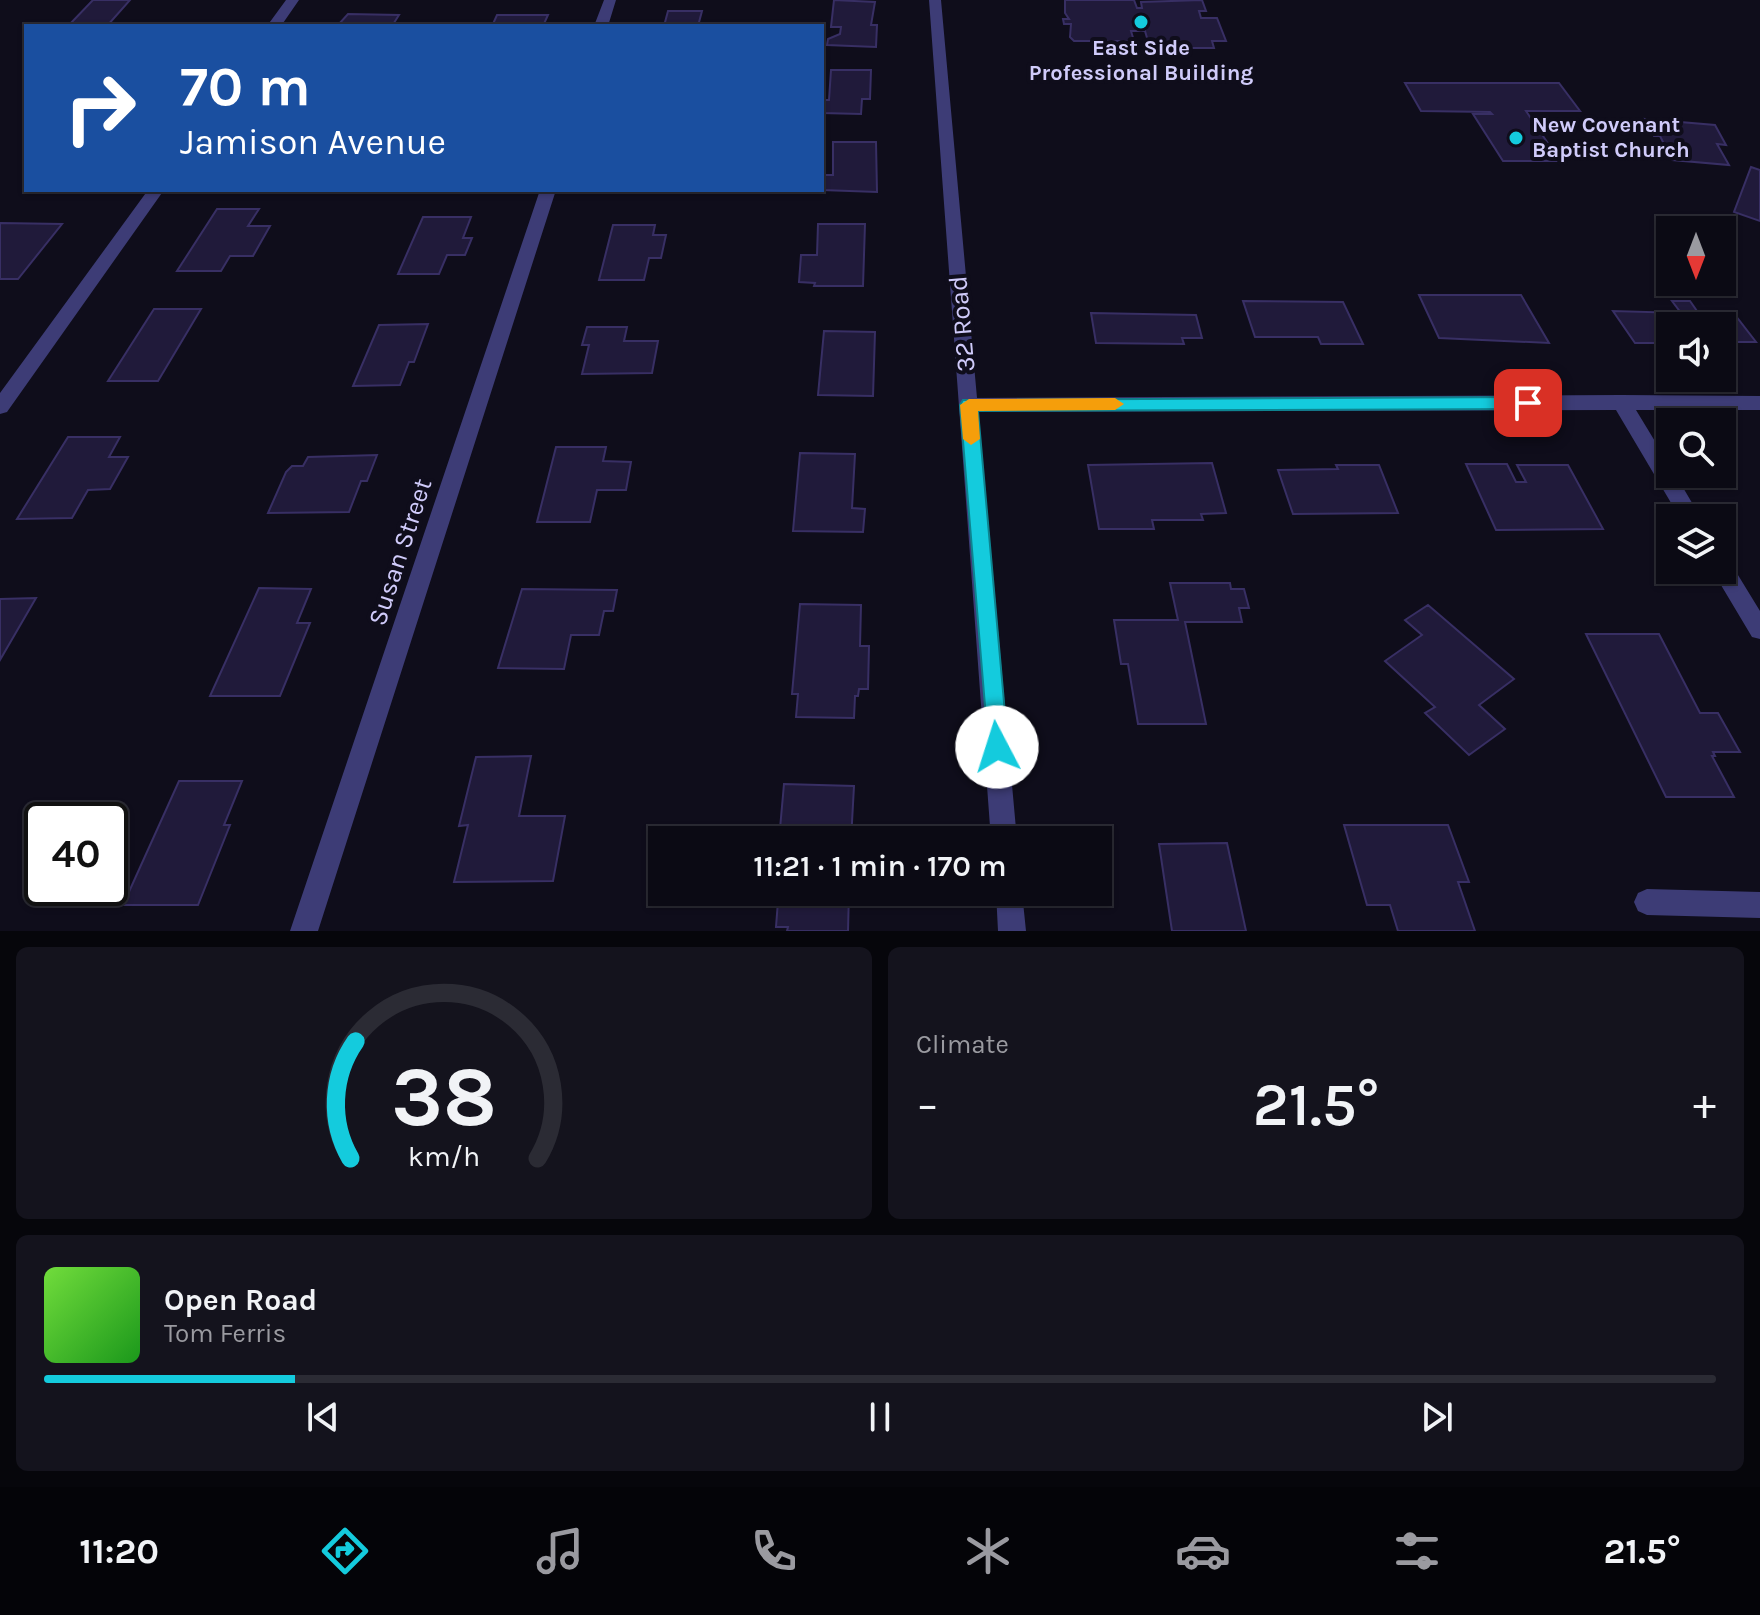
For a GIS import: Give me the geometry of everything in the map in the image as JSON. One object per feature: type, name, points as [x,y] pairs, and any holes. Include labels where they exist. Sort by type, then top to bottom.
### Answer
[{"type":"street","points":[[275,24],[293,0]]},
{"type":"street","points":[[602,24],[610,0]]},
{"type":"street","name":"32 Road","points":[[935,0],[1003,826]]},
{"type":"street","points":[[0,407],[155,192]]},
{"type":"street","name":"Susan Street","points":[[304,931],[547,192]]},
{"type":"street","points":[[1621,402],[1683,504]]},
{"type":"street","points":[[969,405],[1760,403]]},
{"type":"street","points":[[1732,584],[1760,630]]},
{"type":"street","points":[[1647,902],[1760,905]]},
{"type":"street","points":[[1010,906],[1012,931]]},
{"type":"building","points":[[93,0],[130,0],[109,24],[70,24]]},
{"type":"building","points":[[834,0],[875,2],[871,25],[877,25],[876,47],[827,45],[828,39],[840,34],[841,27],[831,27]]},
{"type":"building","name":"East Side Professional Building","points":[[1065,0],[1134,0],[1137,8],[1142,8],[1141,2],[1202,0],[1206,11],[1199,11],[1201,18],[1217,18],[1226,41],[1212,41],[1214,48],[1150,48],[1145,31],[1131,31],[1134,41],[1074,41],[1070,37],[1071,24],[1064,24],[1063,19],[1069,19],[1065,13]]},
{"type":"building","points":[[668,11],[702,11],[699,24],[665,24]]},
{"type":"building","points":[[348,14],[399,15],[393,24],[339,24]]},
{"type":"building","points":[[497,15],[548,15],[544,24],[493,24]]},
{"type":"building","points":[[831,70],[871,70],[870,99],[862,99],[861,114],[824,113],[824,100],[829,100]]},
{"type":"building","name":"New Covenant Baptist Church","points":[[1405,83],[1559,83],[1580,111],[1526,111],[1560,161],[1503,161],[1473,114],[1492,114],[1490,112],[1421,111]]},
{"type":"building","points":[[1645,119],[1715,125],[1726,145],[1717,144],[1729,165],[1672,160],[1660,136],[1654,136]]},
{"type":"building","points":[[833,142],[876,142],[877,192],[824,190],[824,175],[833,175]]},
{"type":"building","points":[[1751,167],[1760,170],[1760,221],[1734,212]]},
{"type":"building","points":[[217,209],[259,209],[248,226],[270,226],[253,256],[230,256],[221,271],[177,271]]},
{"type":"building","points":[[423,217],[471,217],[463,238],[472,238],[465,255],[447,255],[439,274],[398,274]]},
{"type":"building","points":[[0,223],[62,224],[18,279],[0,279]]},
{"type":"building","points":[[818,224],[865,224],[863,286],[814,286],[815,283],[799,282],[801,255],[817,255]]},
{"type":"building","points":[[613,225],[655,225],[653,235],[666,235],[661,258],[649,258],[644,280],[599,280]]},
{"type":"building","points":[[1419,295],[1521,295],[1549,343],[1439,338]]},
{"type":"building","points":[[1243,301],[1343,302],[1363,344],[1321,344],[1318,337],[1255,337]]},
{"type":"building","points":[[1672,301],[1690,301],[1697,311],[1733,312],[1680,312]]},
{"type":"building","points":[[154,309],[201,309],[158,381],[108,381]]},
{"type":"building","points":[[1613,311],[1656,312],[1656,343],[1635,343]]},
{"type":"building","points":[[1091,313],[1196,315],[1202,338],[1182,338],[1184,344],[1096,343]]},
{"type":"building","points":[[1736,316],[1756,342],[1736,342]]},
{"type":"building","points":[[428,324],[414,362],[409,362],[400,385],[353,386],[379,325]]},
{"type":"building","points":[[587,327],[627,327],[624,341],[658,341],[652,373],[582,374],[589,345],[582,345]]},
{"type":"building","points":[[824,331],[875,332],[873,396],[818,395]]},
{"type":"building","points":[[68,437],[120,437],[109,457],[128,457],[110,489],[88,490],[72,518],[17,519]]},
{"type":"building","points":[[556,447],[606,447],[603,461],[631,462],[626,490],[597,490],[590,522],[537,522]]},
{"type":"building","points":[[800,453],[855,454],[852,508],[865,509],[863,532],[793,531]]},
{"type":"building","points":[[377,455],[367,481],[361,481],[349,512],[268,513],[286,472],[292,466],[303,466],[308,457]]},
{"type":"building","points":[[1212,463],[1226,513],[1201,514],[1203,520],[1152,520],[1154,529],[1099,529],[1088,465]]},
{"type":"building","points":[[1466,464],[1507,464],[1516,482],[1526,482],[1517,465],[1568,465],[1603,529],[1496,530]]},
{"type":"building","points":[[1336,465],[1379,465],[1398,513],[1293,514],[1278,470],[1338,469]]},
{"type":"building","points":[[1170,583],[1230,583],[1231,589],[1244,589],[1249,608],[1239,608],[1242,622],[1185,622],[1206,724],[1138,724],[1128,664],[1121,664],[1114,620],[1178,620]]},
{"type":"building","points":[[259,588],[311,589],[297,623],[310,623],[280,696],[210,696]]},
{"type":"building","points":[[522,589],[617,590],[613,611],[604,611],[599,635],[571,635],[564,669],[498,668]]},
{"type":"building","points":[[36,598],[0,660],[0,599]]},
{"type":"building","points":[[800,604],[861,605],[860,646],[869,646],[868,689],[859,689],[858,696],[855,696],[854,718],[796,717],[798,694],[792,694]]},
{"type":"building","points":[[1428,605],[1514,679],[1479,705],[1505,729],[1469,755],[1425,713],[1435,707],[1385,661],[1422,635],[1405,620]]},
{"type":"building","points":[[1586,634],[1659,634],[1700,713],[1718,713],[1740,752],[1713,752],[1715,756],[1712,756],[1734,797],[1666,797]]},
{"type":"building","points":[[531,756],[519,816],[565,816],[553,881],[454,882],[468,825],[459,826],[476,757]]},
{"type":"building","points":[[179,781],[242,781],[224,825],[230,825],[198,905],[128,905],[128,894]]},
{"type":"building","points":[[784,784],[854,786],[852,826],[780,826]]},
{"type":"building","points":[[1344,825],[1448,825],[1469,882],[1458,882],[1475,931],[1398,931],[1390,905],[1367,905]]},
{"type":"building","points":[[1227,843],[1246,931],[1172,931],[1159,844]]},
{"type":"building","points":[[778,906],[849,906],[848,931],[787,931],[788,927],[776,927]]},
{"type":"slow traffic","points":[[971,439],[969,405],[1115,404]]},
{"type":"place","name":"East Side Professional Building","points":[[1141,22]]},
{"type":"place","name":"New Covenant Baptist Church","points":[[1516,138]]},
{"type":"route","points":[[997,747],[969,405],[1528,403]]}]
